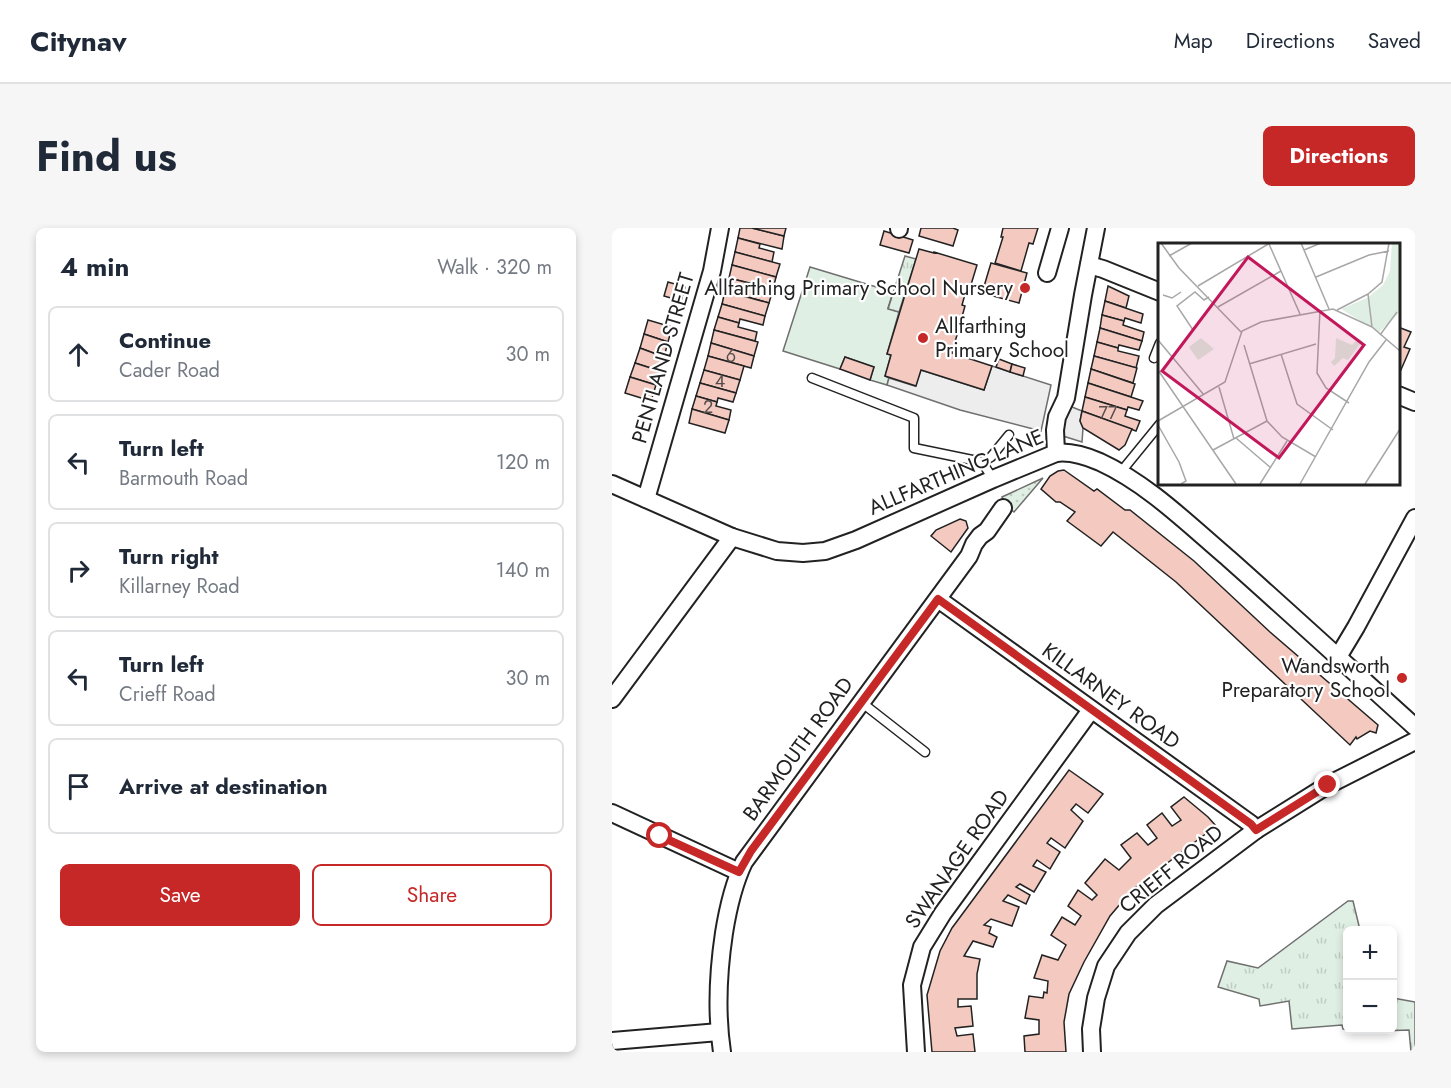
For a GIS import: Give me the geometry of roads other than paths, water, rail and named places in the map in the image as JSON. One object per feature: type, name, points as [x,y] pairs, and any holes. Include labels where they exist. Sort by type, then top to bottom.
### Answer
[{"type":"street","name":"PENTLAND STREET","points":[[646,499],[712,271],[720,228]]},
{"type":"street","points":[[1047,273],[1060,228]]},
{"type":"street","points":[[1056,453],[1057,417],[1066,398],[1096,228]]},
{"type":"street","points":[[1089,265],[1158,291]]},
{"type":"street","points":[[1400,396],[1415,402]]},
{"type":"street","name":"ALLFARTHING LANE","points":[[612,484],[732,537],[777,551],[803,553],[825,551],[856,540],[1056,453],[1064,452],[1085,456],[1120,473],[1168,506],[1415,727]]},
{"type":"street","name":"BARMOUTH ROAD","points":[[722,1052],[717,994],[719,963],[730,902],[739,872],[751,851],[938,599],[969,556],[974,544],[987,531],[1003,508]]},
{"type":"street","points":[[1338,657],[1415,518]]},
{"type":"street","points":[[612,699],[732,537]]},
{"type":"street","name":"KILLARNEY ROAD","points":[[938,599],[1251,824],[1256,830]]},
{"type":"street","name":"SWANAGE ROAD","points":[[916,1052],[912,985],[922,947],[943,914],[1091,710]]},
{"type":"street","name":"CRIEFF ROAD","points":[[1092,1052],[1091,1029],[1096,998],[1106,966],[1128,933],[1156,905],[1256,830],[1328,785],[1415,741]]},
{"type":"street","points":[[612,813],[739,872]]},
{"type":"street","points":[[612,1041],[719,1032]]},
{"type":"lane","points":[[1154,358],[1158,348]]},
{"type":"lane","points":[[812,378],[914,418],[914,448],[982,462],[991,457],[1010,435]]},
{"type":"lane","points":[[1120,473],[1158,426]]},
{"type":"lane","points":[[982,462],[993,479]]},
{"type":"lane","points":[[861,702],[925,753]]},
{"type":"place","name":"Allfarthing Primary School Nursery","points":[[1025,288]]},
{"type":"place","name":"Allfarthing Primary School","points":[[923,338]]},
{"type":"place","name":"Wandsworth Preparatory School","points":[[1402,678]]}]
